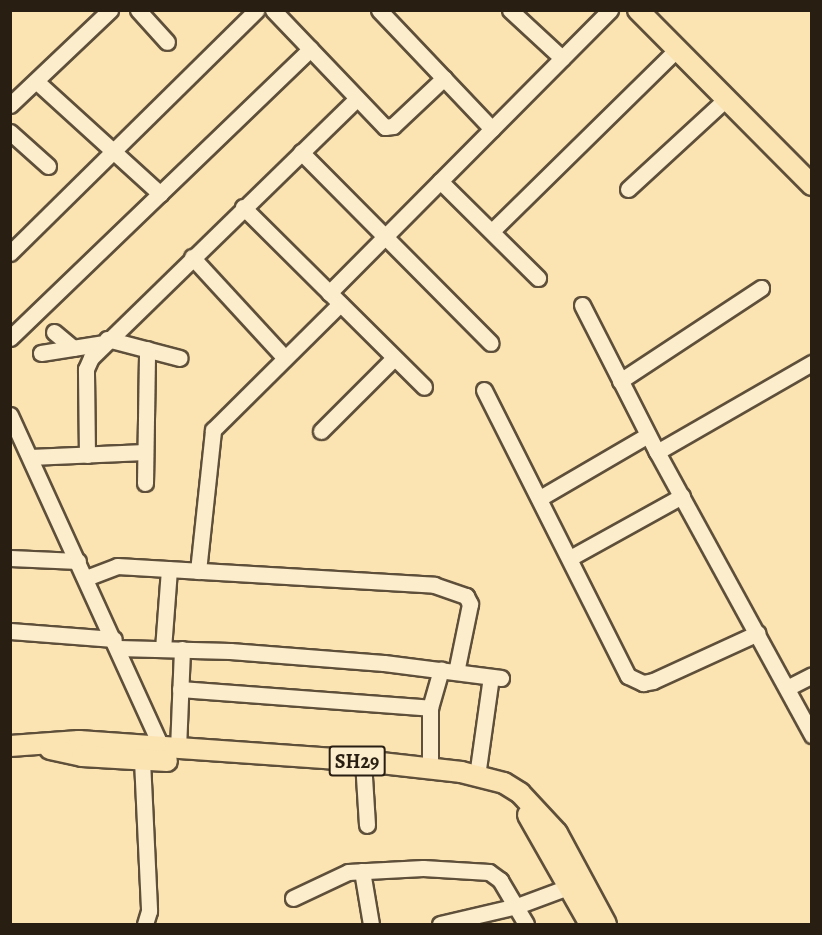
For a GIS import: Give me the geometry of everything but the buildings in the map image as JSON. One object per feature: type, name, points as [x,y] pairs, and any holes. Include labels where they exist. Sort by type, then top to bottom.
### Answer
[{"type":"main road","points":[[638,10],[811,184]]},
{"type":"main road","name":"SH29","points":[[10,746],[79,741],[170,748],[363,768],[500,793],[528,815],[606,924]]},
{"type":"main road","name":"SH29","points":[[33,746],[82,756],[142,760],[430,769],[477,776],[504,783],[520,793],[557,833],[578,884],[590,924]]},
{"type":"street","points":[[10,105],[110,10]]},
{"type":"street","points":[[138,10],[167,42]]},
{"type":"street","points":[[10,253],[256,10]]},
{"type":"street","points":[[273,10],[380,124],[393,126],[444,78]]},
{"type":"street","points":[[380,10],[492,129]]},
{"type":"street","points":[[510,10],[562,58]]},
{"type":"street","points":[[198,571],[213,430],[284,357],[385,236],[610,10]]},
{"type":"street","points":[[10,338],[310,49]]},
{"type":"street","points":[[492,231],[677,49]]},
{"type":"street","points":[[36,81],[160,194]]},
{"type":"street","points":[[87,454],[86,369],[106,341],[356,99]]},
{"type":"street","points":[[628,189],[726,99]]},
{"type":"street","points":[[10,132],[48,166]]},
{"type":"street","points":[[301,152],[491,343]]},
{"type":"street","points":[[440,181],[538,278]]},
{"type":"street","points":[[243,207],[424,387]]},
{"type":"street","points":[[192,257],[284,357]]},
{"type":"street","points":[[620,381],[761,288]]},
{"type":"street","points":[[582,305],[657,452],[812,735]]},
{"type":"street","points":[[54,332],[73,348]]},
{"type":"street","points":[[41,353],[106,341],[180,358]]},
{"type":"street","points":[[145,483],[147,349]]},
{"type":"street","points":[[321,431],[394,358]]},
{"type":"street","points":[[657,452],[812,363]]},
{"type":"street","points":[[484,390],[570,558],[621,668],[633,680],[652,681],[758,633]]},
{"type":"street","points":[[10,415],[116,643],[170,748]]},
{"type":"street","points":[[540,498],[648,435]]},
{"type":"street","points":[[30,457],[145,452]]},
{"type":"street","points":[[570,558],[682,496]]},
{"type":"street","points":[[10,558],[78,561]]},
{"type":"street","points":[[86,578],[117,566],[434,585],[466,596],[470,604],[448,671],[430,708],[430,769]]},
{"type":"street","points":[[163,649],[169,569]]},
{"type":"street","points":[[10,631],[163,649],[448,671],[496,677],[477,776]]},
{"type":"street","points":[[170,748],[180,689],[182,649]]},
{"type":"street","points":[[787,688],[812,675]]},
{"type":"street","points":[[180,689],[430,708]]},
{"type":"street","points":[[142,760],[149,910],[145,924]]},
{"type":"street","points":[[363,768],[367,825]]},
{"type":"street","points":[[293,898],[327,880],[362,871],[489,872],[496,874],[526,924]]},
{"type":"street","points":[[362,871],[371,924]]},
{"type":"street","points":[[440,924],[482,920],[578,884]]}]
